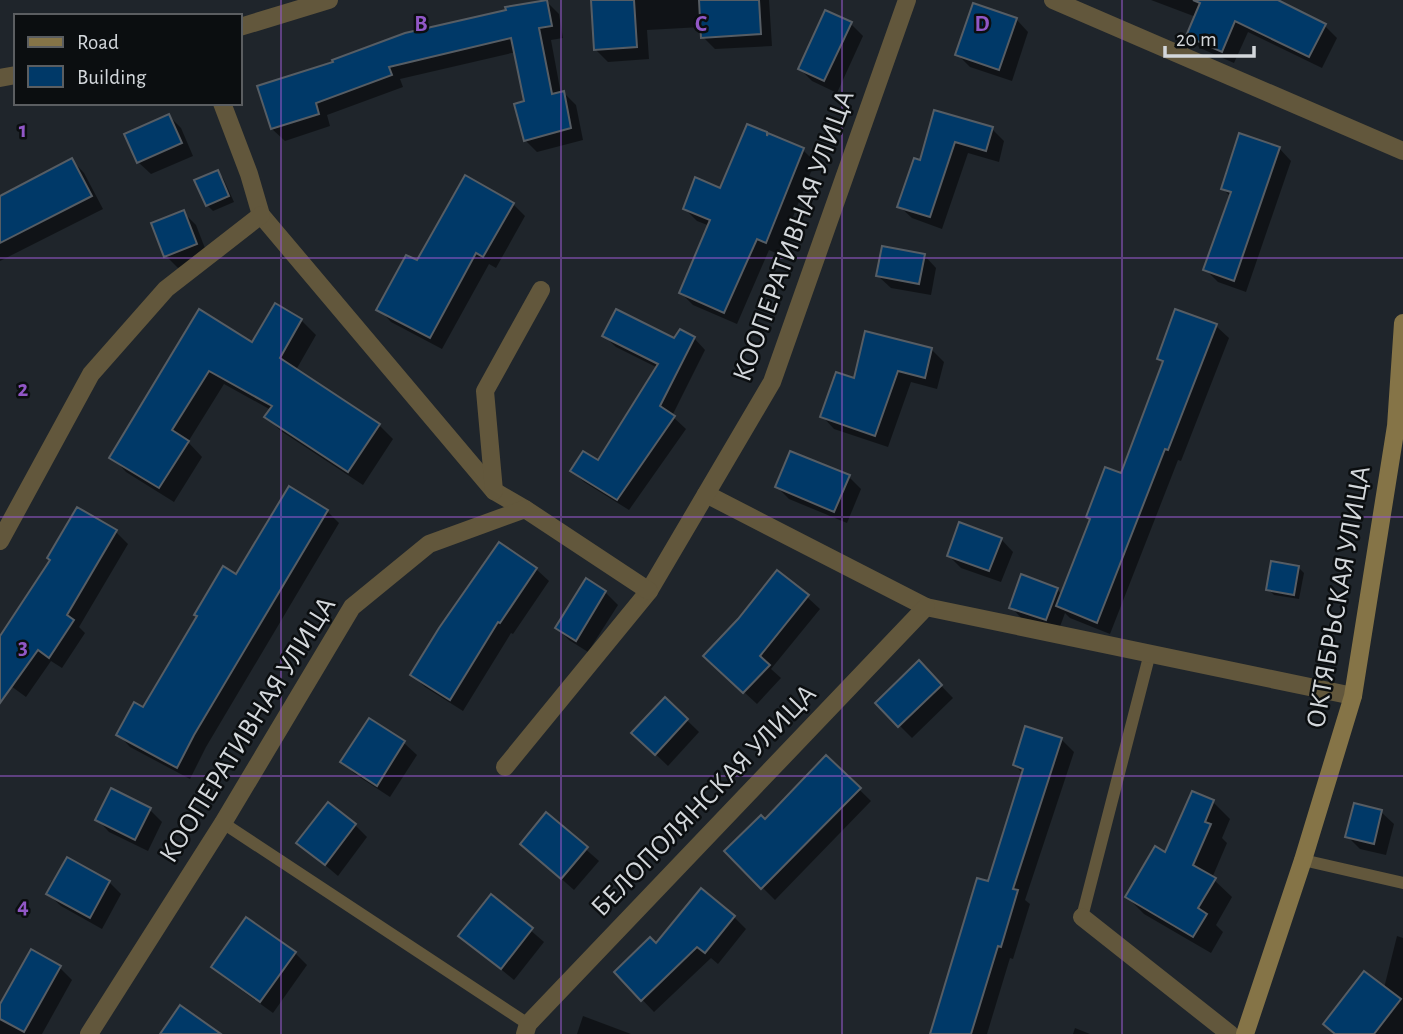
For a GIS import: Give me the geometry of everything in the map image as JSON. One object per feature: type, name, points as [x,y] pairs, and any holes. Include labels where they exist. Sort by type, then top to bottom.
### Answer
[{"type":"street","points":[[242,26],[329,0]]},
{"type":"street","name":"КООПЕРАТИВНАЯ УЛИЦА","points":[[505,767],[649,591],[772,382],[907,0]]},
{"type":"street","points":[[1053,0],[1403,151]]},
{"type":"street","points":[[223,105],[249,174],[261,215],[494,491],[649,591]]},
{"type":"street","points":[[0,541],[91,374],[166,289],[261,215]]},
{"type":"street","points":[[494,491],[485,391],[541,290]]},
{"type":"street","name":"ОКТЯБРЬСКАЯ УЛИЦА","points":[[1245,1034],[1303,860],[1353,696],[1396,426],[1403,323]]},
{"type":"street","points":[[706,494],[926,607],[1353,696]]},
{"type":"street","name":"КООПЕРАТИВНАЯ УЛИЦА","points":[[89,1034],[223,823],[352,607],[429,544],[525,509]]},
{"type":"street","name":"БЕЛОПОЛЯНСКАЯ УЛИЦА","points":[[526,1029],[926,607]]},
{"type":"street","points":[[1082,917],[1230,1034]]},
{"type":"lane","points":[[1082,917],[1150,653]]},
{"type":"lane","points":[[223,823],[526,1029]]},
{"type":"lane","points":[[1303,860],[1403,883]]},
{"type":"building","points":[[547,0],[552,26],[539,28],[552,94],[564,91],[571,128],[524,141],[514,104],[524,101],[511,38],[389,67],[392,75],[316,103],[319,114],[271,129],[257,86],[333,62],[332,60],[405,33],[506,10],[505,7]]},
{"type":"building","points":[[591,0],[634,0],[637,47],[594,50]]},
{"type":"building","points":[[699,0],[759,0],[761,34],[701,38]]},
{"type":"building","points":[[1193,0],[1278,0],[1326,24],[1309,57],[1235,21],[1222,52],[1186,36],[1200,3]]},
{"type":"building","points":[[973,3],[1017,18],[999,70],[955,55]]},
{"type":"building","points":[[825,10],[852,22],[824,81],[798,69]]},
{"type":"building","points":[[934,110],[993,127],[986,151],[955,142],[930,217],[897,207],[914,158],[920,160]]},
{"type":"building","points":[[169,114],[182,143],[137,163],[124,134]]},
{"type":"building","points":[[747,124],[767,132],[767,136],[768,133],[804,148],[766,243],[757,239],[724,313],[679,293],[710,220],[683,209],[695,177],[720,188]]},
{"type":"building","points":[[1239,133],[1280,147],[1234,281],[1203,270],[1231,192],[1221,189]]},
{"type":"building","points":[[72,158],[92,196],[0,243],[0,196]]},
{"type":"building","points":[[218,170],[229,196],[206,206],[194,180]]},
{"type":"building","points":[[465,175],[514,203],[483,257],[476,253],[430,338],[376,310],[406,255],[417,260]]},
{"type":"building","points":[[184,210],[197,244],[164,257],[151,223]]},
{"type":"building","points":[[882,246],[925,254],[919,284],[876,276]]},
{"type":"building","points":[[275,303],[302,319],[280,358],[380,424],[348,472],[264,417],[272,406],[209,371],[172,430],[189,441],[159,488],[109,458],[199,309],[252,342]]},
{"type":"building","points":[[616,309],[674,338],[680,329],[695,337],[660,406],[675,416],[617,500],[570,471],[583,451],[598,460],[658,364],[602,336]]},
{"type":"building","points":[[1175,309],[1217,324],[1097,623],[1056,606],[1090,519],[1086,517],[1105,467],[1121,473],[1163,361],[1157,359]]},
{"type":"building","points":[[865,331],[932,348],[925,378],[898,371],[875,436],[820,417],[836,372],[854,378]]},
{"type":"building","points":[[790,451],[850,475],[834,512],[775,487]]},
{"type":"building","points":[[289,486],[328,510],[177,768],[116,735],[134,702],[143,707],[223,566],[236,574]]},
{"type":"building","points":[[77,507],[117,530],[67,615],[74,620],[49,658],[38,650],[0,703],[0,636],[50,560],[47,558]]},
{"type":"building","points":[[959,522],[1002,538],[989,571],[947,556]]},
{"type":"building","points":[[499,542],[537,568],[500,623],[498,622],[450,700],[410,675]]},
{"type":"building","points":[[1271,561],[1299,566],[1294,595],[1266,590]]},
{"type":"building","points":[[777,570],[809,595],[760,656],[770,665],[743,693],[703,656],[738,619]]},
{"type":"building","points":[[1021,574],[1058,588],[1046,620],[1009,608]]},
{"type":"building","points":[[586,578],[606,591],[576,641],[555,628]]},
{"type":"building","points":[[919,660],[942,685],[898,727],[875,703]]},
{"type":"building","points":[[665,697],[688,719],[655,755],[631,733]]},
{"type":"building","points":[[369,718],[405,741],[377,786],[340,762]]},
{"type":"building","points":[[1025,726],[1062,738],[1013,889],[1018,890],[1001,947],[998,946],[971,1034],[930,1034],[977,878],[988,881],[1023,769],[1013,765]]},
{"type":"building","points":[[826,755],[861,788],[761,889],[724,851],[761,815],[765,819]]},
{"type":"building","points":[[111,788],[151,808],[135,840],[95,820]]},
{"type":"building","points":[[1192,791],[1214,800],[1205,822],[1211,824],[1193,865],[1216,878],[1198,908],[1207,914],[1193,937],[1125,897],[1155,846],[1165,852]]},
{"type":"building","points":[[328,802],[356,824],[325,865],[296,843]]},
{"type":"building","points":[[1354,803],[1382,810],[1374,844],[1345,837]]},
{"type":"building","points":[[546,812],[588,847],[561,879],[520,844]]},
{"type":"building","points":[[67,857],[110,881],[90,918],[46,894]]},
{"type":"building","points":[[701,888],[735,916],[705,953],[697,947],[641,1001],[614,972],[650,937],[656,943]]},
{"type":"building","points":[[491,894],[533,928],[501,969],[458,936]]},
{"type":"building","points":[[246,917],[296,952],[260,1002],[211,967]]},
{"type":"building","points":[[31,949],[61,966],[24,1032],[0,1019],[0,1004]]},
{"type":"building","points":[[1364,971],[1401,999],[1374,1034],[1335,1034],[1323,1024]]},
{"type":"building","points":[[180,1005],[221,1034],[160,1034]]}]
